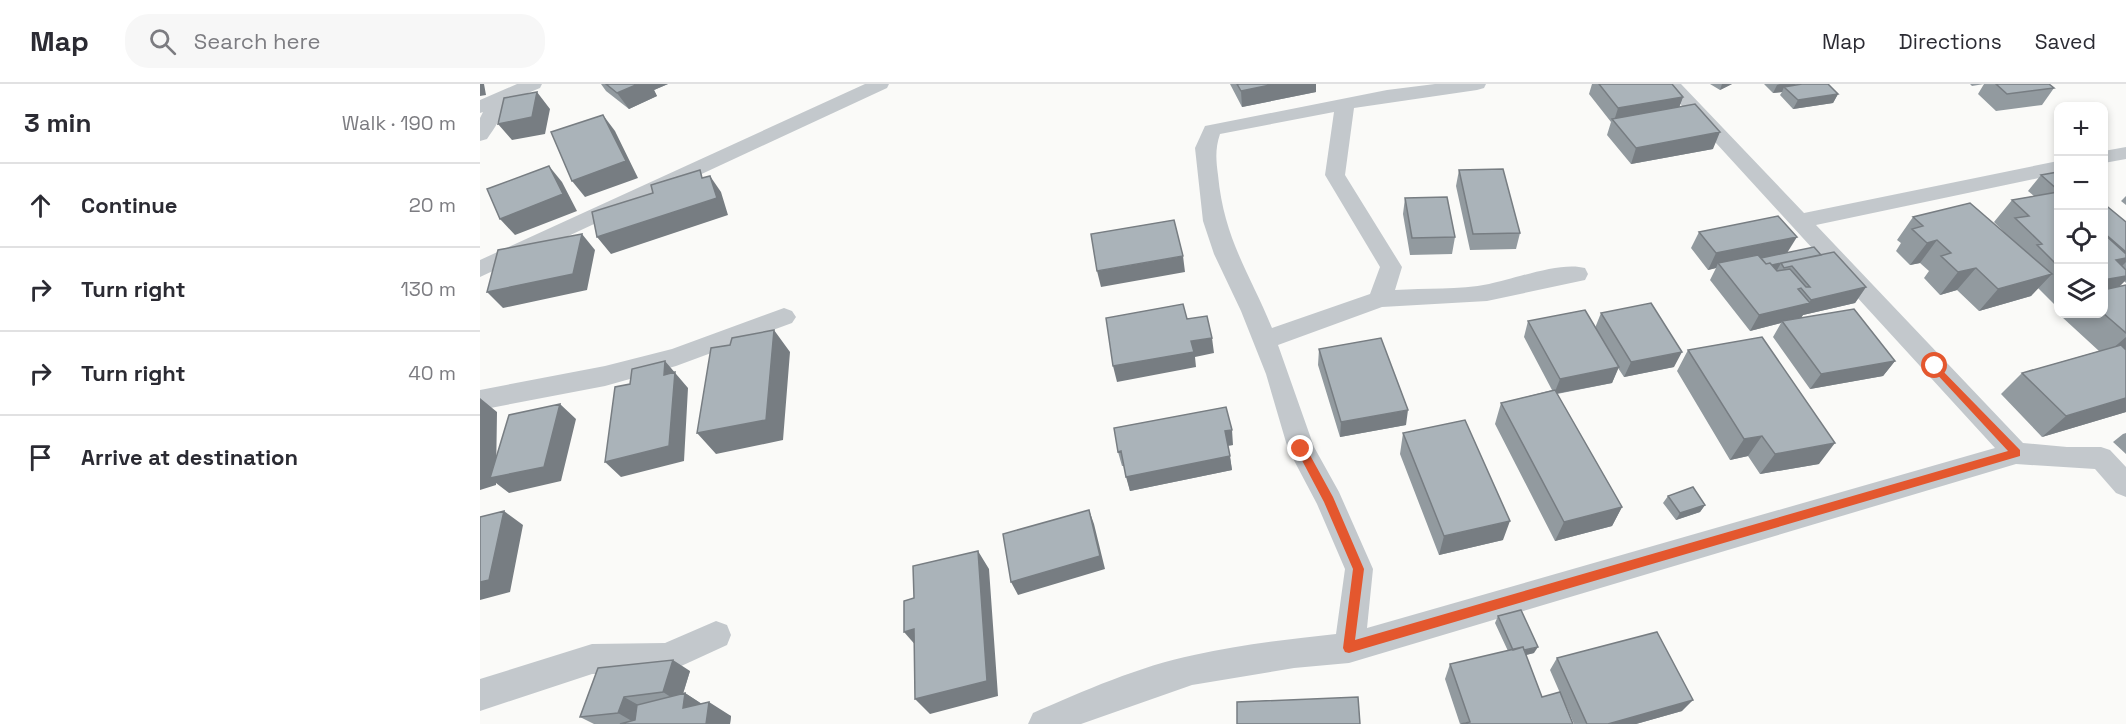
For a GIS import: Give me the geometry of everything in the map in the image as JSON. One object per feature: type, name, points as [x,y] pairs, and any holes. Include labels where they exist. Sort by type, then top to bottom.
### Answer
[{"type":"street","points":[[480,135],[494,110],[487,104],[533,84]]},
{"type":"street","points":[[480,269],[880,84]]},
{"type":"street","points":[[1349,648],[1359,569],[1329,500],[1301,449],[1278,374],[1253,311],[1226,254],[1214,220],[1209,195],[1205,148],[1212,130],[1351,98],[1387,96],[1477,84]]},
{"type":"street","points":[[1671,84],[2016,453]]},
{"type":"street","points":[[1351,98],[1335,175],[1391,267],[1380,299]]},
{"type":"street","points":[[2108,157],[2126,153]]},
{"type":"street","points":[[1799,220],[2054,172]]},
{"type":"street","points":[[1264,340],[1380,299],[1487,293],[1534,281],[1577,274]]},
{"type":"street","points":[[480,400],[605,376],[676,357],[784,317]]},
{"type":"street","points":[[1044,724],[1096,701],[1191,670],[1294,653],[1349,648],[2016,453],[2067,458],[2101,458],[2126,485]]},
{"type":"street","points":[[480,695],[592,659],[666,658],[716,635]]},
{"type":"building","points":[[606,84],[638,84],[617,93]]},
{"type":"building","points":[[1237,84],[1275,84],[1241,91]]},
{"type":"building","points":[[1599,84],[1672,84],[1683,97],[1618,108]]},
{"type":"building","points":[[1828,84],[1838,94],[1798,100],[1784,87]]},
{"type":"building","points":[[1996,84],[2049,84],[2054,88],[2007,94]]},
{"type":"building","points":[[537,92],[532,117],[498,124],[504,98]]},
{"type":"building","points":[[1695,104],[1720,132],[1636,148],[1612,119]]},
{"type":"building","points":[[603,115],[626,161],[572,181],[551,132]]},
{"type":"building","points":[[549,166],[563,194],[500,219],[487,189]]},
{"type":"building","points":[[1503,169],[1520,233],[1473,234],[1459,170]]},
{"type":"building","points":[[700,170],[702,178],[710,176],[717,198],[597,237],[592,212],[653,193],[651,185]]},
{"type":"building","points":[[2054,173],[2054,186],[2041,175]]},
{"type":"building","points":[[2054,193],[2054,262],[2037,245],[2042,244],[2015,218],[2029,216],[2012,200]]},
{"type":"building","points":[[1447,197],[1455,237],[1412,238],[1405,198]]},
{"type":"building","points":[[1970,203],[2052,274],[1998,289],[1976,268],[1958,272],[1941,256],[1951,253],[1937,240],[1927,243],[1912,229],[1923,226],[1913,217]]},
{"type":"building","points":[[2108,207],[2126,222],[2126,252],[2108,236]]},
{"type":"building","points":[[1778,216],[1797,237],[1716,253],[1699,232]]},
{"type":"building","points":[[1174,220],[1183,256],[1097,271],[1091,234]]},
{"type":"building","points":[[582,234],[573,274],[487,292],[498,250]]},
{"type":"building","points":[[2108,238],[2126,254],[2126,258],[2116,260],[2126,270],[2126,276],[2108,279]]},
{"type":"building","points":[[1814,247],[1821,255],[1772,265],[1766,264],[1761,258]]},
{"type":"building","points":[[1834,252],[1866,287],[1811,300],[1801,288],[1798,289],[1810,303],[1759,315],[1718,263],[1758,255],[1777,271],[1790,269],[1806,287],[1810,287],[1792,266],[1784,268],[1781,263]]},
{"type":"building","points":[[2126,285],[2126,333],[2108,317],[2108,289]]},
{"type":"building","points":[[1651,303],[1682,352],[1631,362],[1601,313]]},
{"type":"building","points":[[1183,304],[1187,319],[1207,316],[1212,338],[1191,341],[1194,352],[1113,366],[1106,318]]},
{"type":"building","points":[[1854,309],[1895,361],[1821,374],[1782,321]]},
{"type":"building","points":[[1585,310],[1619,367],[1560,379],[1528,321]]},
{"type":"building","points":[[774,330],[766,420],[697,433],[711,348],[730,345],[732,338]]},
{"type":"building","points":[[1762,337],[1835,443],[1775,454],[1762,436],[1744,439],[1688,350]]},
{"type":"building","points":[[1381,338],[1408,410],[1341,422],[1319,349]]},
{"type":"building","points":[[2121,345],[2126,350],[2126,398],[2066,416],[2022,373]]},
{"type":"building","points":[[665,361],[664,375],[675,372],[669,446],[605,462],[615,387],[630,384],[632,369]]},
{"type":"building","points":[[1555,390],[1622,507],[1564,522],[1501,403]]},
{"type":"building","points":[[560,404],[544,467],[490,478],[509,415]]},
{"type":"building","points":[[1226,407],[1232,430],[1225,431],[1230,456],[1126,477],[1121,451],[1118,452],[1114,428]]},
{"type":"building","points":[[1465,420],[1510,521],[1444,536],[1403,433]]},
{"type":"building","points":[[1693,487],[1705,505],[1680,513],[1668,496]]},
{"type":"building","points":[[1089,510],[1100,556],[1011,582],[1003,534]]},
{"type":"building","points":[[504,511],[489,580],[480,582],[480,517]]},
{"type":"building","points":[[978,551],[987,681],[915,699],[914,629],[904,632],[904,601],[914,598],[913,566]]},
{"type":"building","points":[[1521,610],[1538,647],[1513,650],[1498,616]]},
{"type":"building","points":[[1657,632],[1693,700],[1608,724],[1587,724],[1557,658]]},
{"type":"building","points":[[1523,647],[1542,697],[1560,692],[1573,724],[1461,724],[1470,722],[1450,664]]},
{"type":"building","points":[[673,660],[663,692],[624,697],[618,713],[580,717],[598,668]]},
{"type":"building","points":[[685,693],[683,708],[709,702],[706,724],[620,724],[635,720],[637,705]]},
{"type":"building","points":[[1358,697],[1360,724],[1237,724],[1237,702]]},
{"type":"route","points":[[1301,449],[1329,500],[1359,569],[1349,648],[2016,453],[1935,366]]}]
